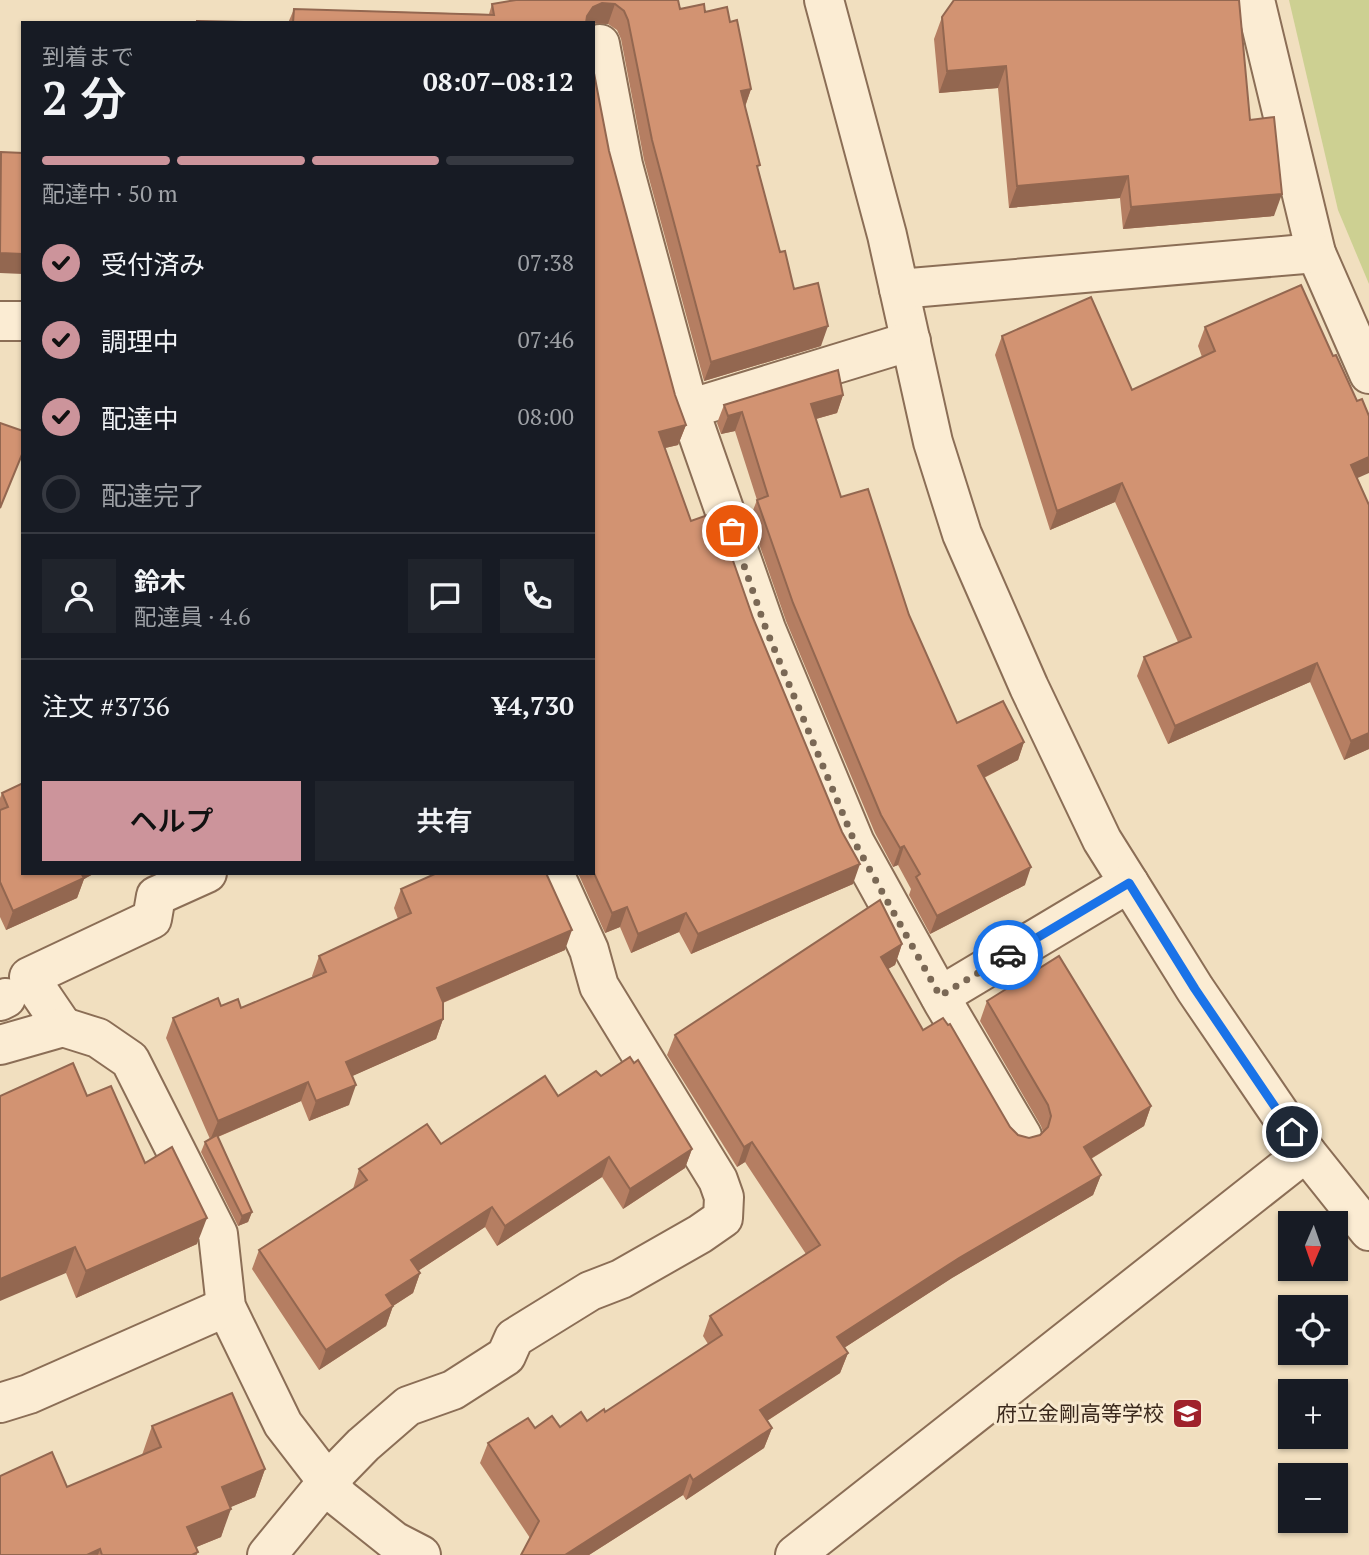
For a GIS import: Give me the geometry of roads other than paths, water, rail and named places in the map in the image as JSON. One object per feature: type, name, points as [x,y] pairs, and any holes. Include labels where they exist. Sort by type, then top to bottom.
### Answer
[{"type":"street","points":[[824,0],[887,235],[933,442],[962,534],[1028,687],[1102,840],[1195,989],[1306,1152],[1369,1231]]},
{"type":"street","points":[[1255,0],[1315,253],[1369,374]]},
{"type":"street","points":[[600,44],[623,165],[689,410],[766,629],[855,843],[1022,1136]]},
{"type":"street","points":[[899,289],[1315,253]]},
{"type":"street","points":[[0,321],[21,321]]},
{"type":"street","points":[[689,410],[911,341]]},
{"type":"street","points":[[63,1027],[29,977],[152,919],[156,896],[203,875]]},
{"type":"street","points":[[267,1555],[327,1482],[363,1445],[408,1406],[453,1390],[506,1356],[514,1338],[590,1290],[621,1279],[723,1218],[724,1198],[718,1180],[599,986],[589,950],[555,875]]},
{"type":"street","points":[[940,996],[1129,883]]},
{"type":"street","points":[[0,1045],[63,1027],[98,1038],[130,1060],[218,1234],[226,1307],[284,1424],[340,1498],[394,1541],[421,1555]]},
{"type":"street","points":[[795,1555],[1306,1152]]},
{"type":"street","points":[[0,1403],[29,1394],[226,1307]]},
{"type":"place","name":"府立金剛高等学校","points":[[1187,1414]]}]
